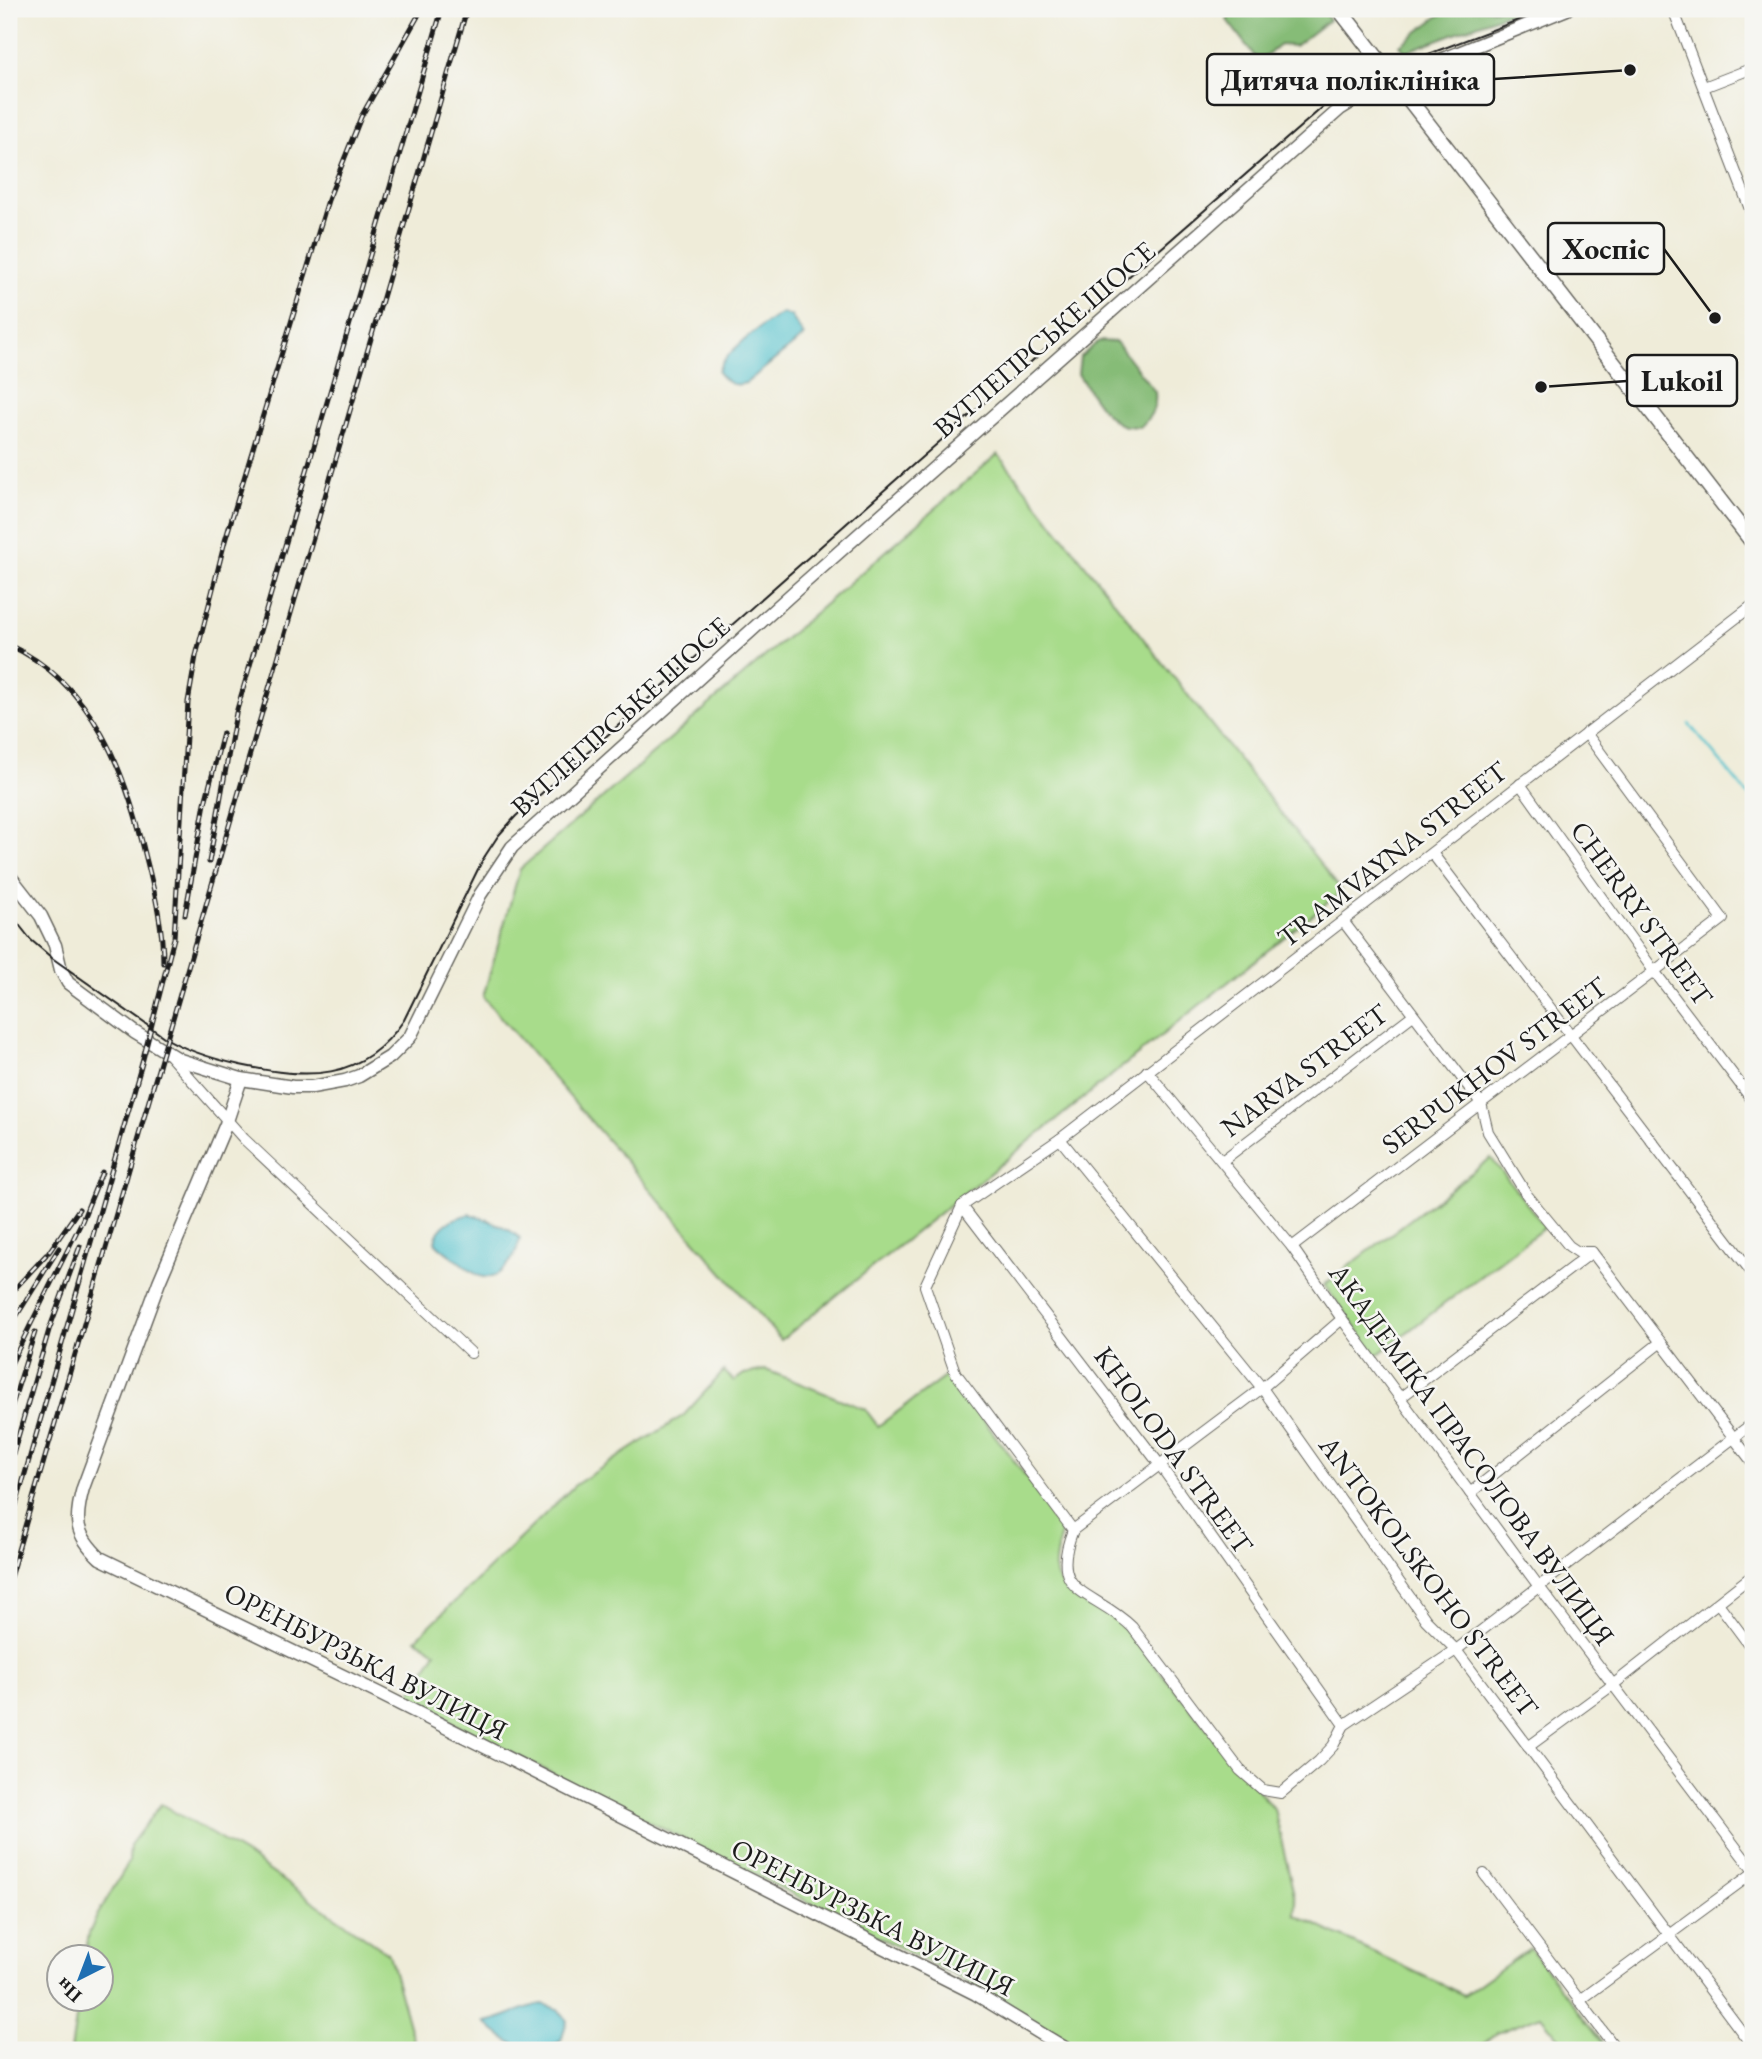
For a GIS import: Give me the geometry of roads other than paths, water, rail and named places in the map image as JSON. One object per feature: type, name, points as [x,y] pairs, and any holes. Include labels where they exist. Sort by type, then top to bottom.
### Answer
[{"type":"main road","points":[[1339,9],[1753,543]]},
{"type":"street","name":"ВУГЛЕГІРСЬКЕ ШОСЕ","points":[[9,875],[41,916],[68,983],[170,1055],[241,1079],[293,1087],[330,1085],[359,1076],[383,1062],[401,1047],[418,1026],[480,895],[512,847],[795,591],[1322,124],[1361,95],[1394,79],[1567,9]]},
{"type":"street","points":[[1673,9],[1752,210]]},
{"type":"street","points":[[1703,87],[1753,68]]},
{"type":"street","name":"TRAMVAYNA STREET","points":[[962,1206],[1060,1139],[1753,605]]},
{"type":"street","name":"SERPUKHOV STREET","points":[[1292,1247],[1723,919],[1586,733]]},
{"type":"street","name":"CHERRY STREET","points":[[1520,784],[1654,971],[1753,1101]]},
{"type":"street","points":[[1432,852],[1753,1274]]},
{"type":"street","points":[[1343,921],[1481,1103],[1488,1132],[1527,1195],[1569,1246],[1578,1252],[1592,1252]]},
{"type":"street","name":"NARVA STREET","points":[[1223,1161],[1412,1015]]},
{"type":"street","points":[[170,1055],[227,1121],[471,1353]]},
{"type":"street","name":"АКАДЕМІКА ПРАСОЛОВА ВУЛИЦЯ","points":[[1147,1071],[1292,1247],[1540,1588],[1753,1871]]},
{"type":"street","name":"ОРЕНБУРЗЬКА ВУЛИЦЯ","points":[[241,1079],[227,1121],[159,1282],[83,1488],[77,1521],[79,1533],[90,1548],[100,1558],[378,1693],[976,1994],[1068,2050]]},
{"type":"street","name":"ANTOKOLSKOHO STREET","points":[[1060,1139],[1262,1388],[1426,1620],[1456,1650],[1753,2047]]},
{"type":"street","points":[[962,1206],[925,1286],[955,1372],[1073,1530]]},
{"type":"street","name":"KHOLODA STREET","points":[[962,1206],[1160,1465],[1344,1725]]},
{"type":"street","points":[[1592,1252],[1753,1463]]},
{"type":"street","points":[[1400,1398],[1592,1252]]},
{"type":"street","points":[[1342,1319],[1262,1388],[1073,1530],[1063,1560],[1071,1584],[1112,1610],[1132,1628],[1240,1770],[1253,1784],[1264,1790],[1281,1793],[1333,1746],[1344,1725],[1456,1650],[1540,1588],[1753,1423]]},
{"type":"street","points":[[1470,1493],[1661,1342]]},
{"type":"street","points":[[1528,1747],[1614,1685],[1753,1575]]},
{"type":"street","points":[[1718,1603],[1753,1650]]},
{"type":"street","points":[[1579,2001],[1753,1871]]},
{"type":"street","points":[[1484,1874],[1617,2050]]},
{"type":"water","points":[[782,313],[791,316],[804,336],[746,383],[737,385],[724,379],[718,372],[727,356]]},
{"type":"water","points":[[470,1214],[503,1226],[520,1238],[512,1259],[495,1275],[477,1275],[435,1242],[443,1226]]},
{"type":"water","points":[[542,2004],[558,2009],[567,2021],[561,2041],[550,2046],[520,2046],[502,2037],[485,2022],[526,2008]]},
{"type":"waterway","points":[[1689,724],[1753,801]]},
{"type":"tram line","points":[[9,912],[31,940],[52,958],[164,1037],[191,1050],[240,1065],[310,1074],[351,1066],[370,1056],[404,1020],[483,859],[498,836],[516,816],[1340,92],[1363,79],[1547,9]]},
{"type":"railway","points":[[9,1530],[142,1063],[174,938],[188,702],[196,656],[225,541],[328,200],[361,117],[422,9]]},
{"type":"railway","points":[[209,862],[236,713],[442,9]]},
{"type":"railway","points":[[9,1581],[467,9]]},
{"type":"railway","points":[[9,645],[38,662],[63,683],[84,707],[102,734],[128,794],[138,826],[160,923],[163,963]]},
{"type":"railway","points":[[185,915],[205,803],[223,733]]},
{"type":"railway","points":[[9,1368],[82,1221],[102,1172]]},
{"type":"railway","points":[[49,1252],[79,1209]]},
{"type":"railway","points":[[9,1468],[49,1330],[80,1246]]},
{"type":"railway","points":[[9,1328],[59,1248]]},
{"type":"railway","points":[[9,1295],[46,1255]]},
{"type":"railway","points":[[9,1415],[35,1332]]},
{"type":"place","name":"Дитяча поліклініка","points":[[1630,70]]},
{"type":"place","name":"Хоспіс","points":[[1715,318]]},
{"type":"place","name":"Lukoil","points":[[1541,387]]}]
